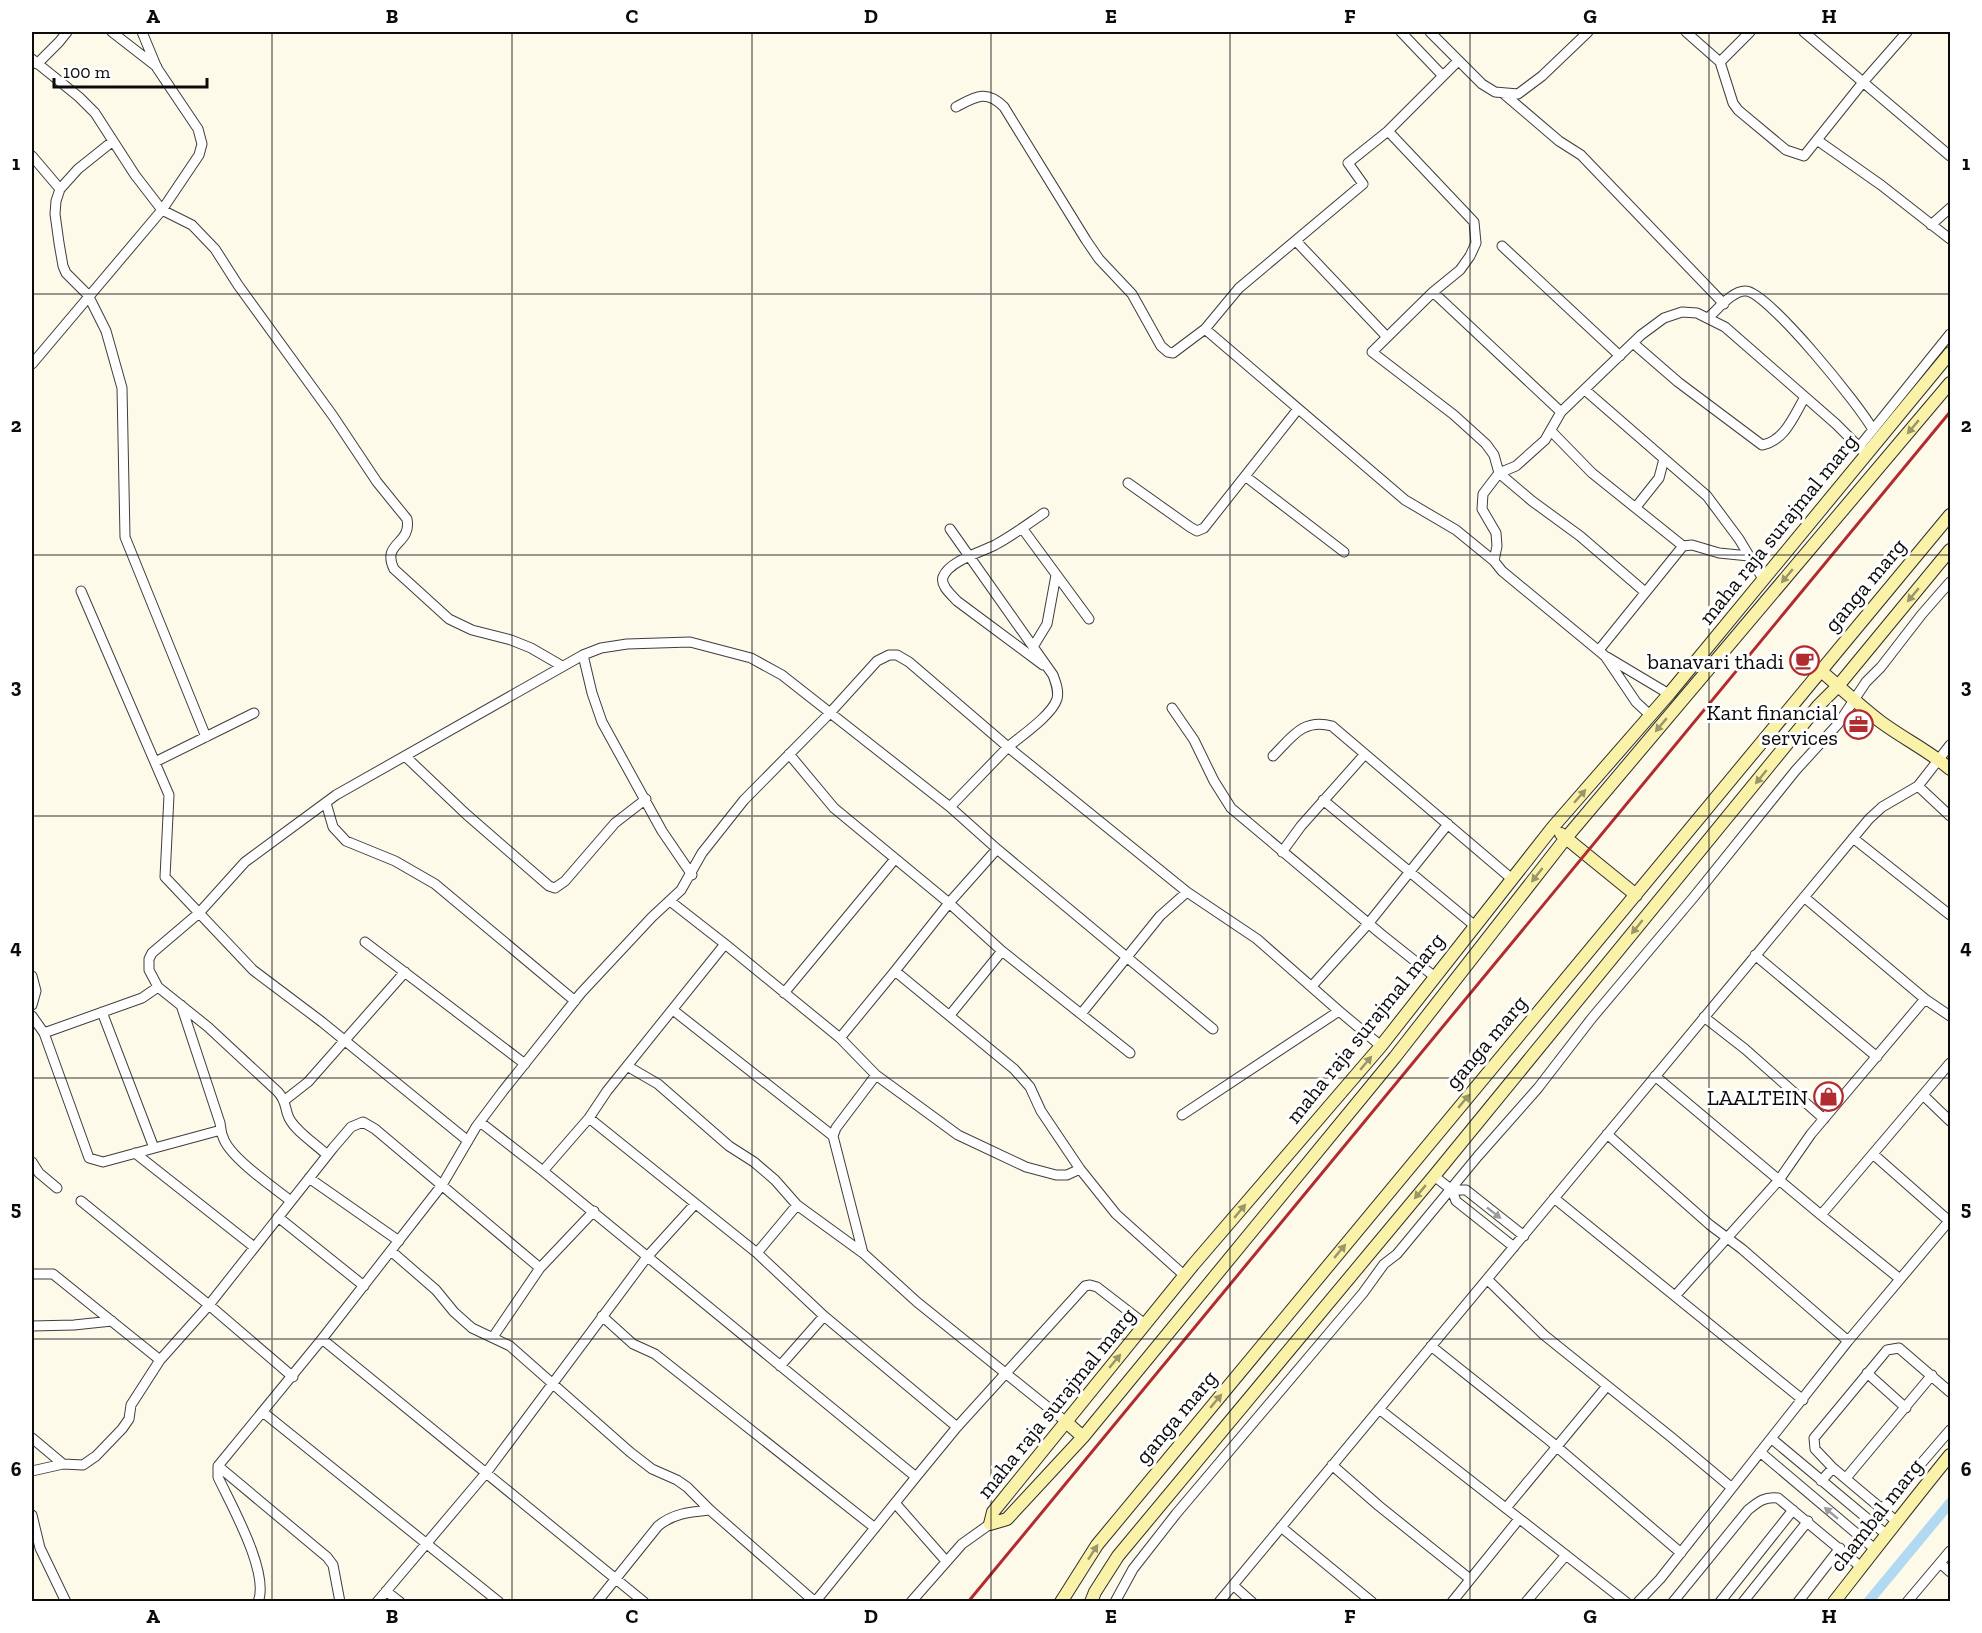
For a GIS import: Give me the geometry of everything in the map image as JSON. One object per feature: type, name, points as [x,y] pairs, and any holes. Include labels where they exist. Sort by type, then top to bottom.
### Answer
[{"type":"street","points":[[67,32],[59,42],[34,61],[95,113],[112,141],[162,210],[192,225],[215,249],[377,482],[407,519],[409,527],[407,533],[390,552],[390,560],[394,569],[449,619],[472,630],[511,640],[531,648],[562,666]]},
{"type":"street","points":[[112,32],[157,68]]},
{"type":"street","points":[[1401,32],[1443,76]]},
{"type":"street","points":[[1430,32],[1482,84],[1495,92],[1504,94],[1518,94],[1526,89],[1588,32]]},
{"type":"street","points":[[1686,32],[1720,62],[1733,103],[1786,150],[1804,156],[1907,32]]},
{"type":"street","points":[[1720,62],[1750,32]]},
{"type":"street","points":[[1804,32],[1949,151]]},
{"type":"street","points":[[32,364],[162,210],[199,155],[202,144],[198,129],[157,68],[145,34]]},
{"type":"street","points":[[956,107],[975,97],[984,96],[998,100],[1086,240],[1132,294],[1161,346],[1173,353],[1205,329],[1239,288],[1363,184],[1348,163],[1388,131],[1458,61]]},
{"type":"street","points":[[1504,94],[1559,141],[1581,155],[1724,304]]},
{"type":"street","points":[[1388,131],[1474,222],[1476,243],[1460,270],[1433,292],[1372,352],[1454,415],[1486,444],[1494,455],[1499,473],[1532,501],[1580,536],[1644,592]]},
{"type":"street","points":[[1817,140],[1881,185],[1950,239]]},
{"type":"street","points":[[112,141],[78,169],[60,189],[55,214],[63,266],[66,273],[88,295],[106,331],[122,388],[125,537],[206,737]]},
{"type":"street","points":[[32,156],[60,189]]},
{"type":"street","points":[[1931,225],[1950,208]]},
{"type":"street","points":[[1296,241],[1387,337]]},
{"type":"street","points":[[1502,246],[1620,356]]},
{"type":"street","points":[[1709,317],[1739,293],[1746,291],[1756,294],[1831,371],[1867,417],[1873,430]]},
{"type":"street","points":[[1433,292],[1561,412]]},
{"type":"street","points":[[1494,561],[1497,546],[1496,533],[1482,509],[1483,494],[1499,473],[1516,466],[1545,440],[1561,412],[1633,343],[1664,318],[1682,312],[1709,317],[1725,327],[1881,466]]},
{"type":"street","points":[[1205,329],[1405,500],[1456,530],[1602,653],[1669,694]]},
{"type":"street","points":[[1862,450],[1873,430],[1950,334]]},
{"type":"street","points":[[1633,343],[1678,382],[1762,445],[1778,439],[1805,397]]},
{"type":"street","name":"maha raja surajmal marg","points":[[990,1524],[993,1512],[1065,1421],[1381,1046],[1553,827],[1651,716],[1763,579],[1862,450],[1950,353]]},
{"type":"street","name":"maha raja surajmal marg","points":[[990,1524],[1007,1519],[1083,1437],[1395,1057],[1566,838],[1950,383]]},
{"type":"street","points":[[1585,390],[1707,496],[1763,579]]},
{"type":"street","points":[[1128,483],[1190,527],[1197,531],[1204,528],[1298,409]]},
{"type":"street","points":[[1551,430],[1592,473],[1683,546],[1692,545],[1719,553],[1749,556]]},
{"type":"street","points":[[1636,507],[1659,478],[1664,459]]},
{"type":"street","points":[[1245,476],[1344,552]]},
{"type":"street","points":[[1044,513],[994,545],[969,556],[951,568],[944,576],[943,582],[947,591],[957,601],[1048,669]]},
{"type":"street","name":"ganga marg","points":[[1061,1602],[1097,1545],[1950,515]]},
{"type":"street","points":[[1022,528],[1089,619]]},
{"type":"street","points":[[950,529],[1048,669],[1057,686],[1058,697],[1053,708],[1008,747],[950,807]]},
{"type":"street","points":[[1602,653],[1644,592],[1683,546]]},
{"type":"street","name":"ganga marg","points":[[1091,1602],[1118,1556],[1434,1176],[1818,706],[1838,686],[1950,550]]},
{"type":"street","points":[[1033,647],[1047,624],[1056,575]]},
{"type":"street","points":[[1115,1602],[1133,1569],[1176,1514],[1363,1293],[1383,1264],[1397,1254],[1538,1088],[1592,1018],[1797,770],[1838,724],[1866,682],[1881,667],[1950,582]]},
{"type":"street","points":[[81,591],[169,795],[165,877],[253,970],[344,1040],[468,1141]]},
{"type":"street","points":[[327,1155],[295,1126],[289,1118],[285,1100],[180,1003],[158,987],[149,970],[149,959],[160,946],[199,913],[245,862],[326,803],[562,666],[601,648],[627,644],[690,642],[751,658],[782,675],[950,807],[1213,1029]]},
{"type":"street","points":[[1602,653],[1636,702],[1651,716]]},
{"type":"street","points":[[583,655],[602,722],[662,831],[692,874]]},
{"type":"street","points":[[258,1602],[261,1594],[252,1550],[218,1478],[218,1466],[293,1377],[442,1185],[480,1122],[575,1001],[652,917],[681,890],[702,853],[744,800],[829,714],[877,661],[889,655],[897,655],[909,662],[1008,747],[1187,892],[1257,939],[1395,1057]]},
{"type":"street","points":[[1821,671],[1883,723],[1939,759],[1950,769]]},
{"type":"street","points":[[1172,708],[1194,740],[1221,795],[1231,808],[1368,924],[1435,977]]},
{"type":"street","points":[[155,762],[254,713]]},
{"type":"street","points":[[1273,756],[1308,724],[1320,723],[1332,726],[1512,879]]},
{"type":"street","points":[[1219,1602],[1869,819],[1882,807],[1918,786],[1950,745]]},
{"type":"street","points":[[789,754],[834,808],[949,903],[1002,951],[1130,1053]]},
{"type":"street","points":[[1282,852],[1323,800],[1365,754]]},
{"type":"street","points":[[405,756],[491,837],[549,886],[555,888],[565,881],[615,823],[646,799]]},
{"type":"street","points":[[1918,786],[1950,816]]},
{"type":"street","points":[[1323,800],[1475,926]]},
{"type":"street","points":[[326,803],[333,827],[346,841],[395,861],[435,884],[575,1001]]},
{"type":"street","points":[[1312,986],[1368,924],[1448,824]]},
{"type":"street","points":[[1553,827],[1635,894]]},
{"type":"street","points":[[1853,838],[1950,915]]},
{"type":"street","points":[[840,1038],[949,903],[997,849]]},
{"type":"street","points":[[784,993],[895,859]]},
{"type":"street","points":[[1081,1014],[1160,916],[1187,892]]},
{"type":"street","points":[[1804,897],[1925,999],[1949,1011]]},
{"type":"street","points":[[670,901],[840,1038],[876,1075],[958,1135],[1026,1167],[1067,1175],[1080,1168]]},
{"type":"street","points":[[365,942],[525,1064]]},
{"type":"street","points":[[543,1171],[589,1118],[607,1090],[674,1010],[725,944]]},
{"type":"street","points":[[950,1015],[1002,951]]},
{"type":"street","points":[[1755,955],[1877,1057]]},
{"type":"street","points":[[895,971],[1014,1070],[1030,1087],[1041,1111],[1080,1168],[1116,1214],[1185,1276],[1204,1289]]},
{"type":"street","points":[[285,1100],[308,1082],[405,972]]},
{"type":"street","points":[[32,976],[36,991],[32,1005]]},
{"type":"street","points":[[44,1033],[142,998],[158,987]]},
{"type":"street","points":[[1675,1296],[1779,1180],[1824,1119],[1925,999]]},
{"type":"street","points":[[180,1003],[227,1146],[237,1157],[291,1201]]},
{"type":"street","points":[[674,1010],[833,1137]]},
{"type":"street","points":[[1182,1115],[1339,1011]]},
{"type":"street","points":[[102,1012],[154,1148]]},
{"type":"street","points":[[32,1016],[44,1033],[89,1158],[102,1162],[221,1130]]},
{"type":"street","points":[[1704,1017],[1745,1049],[1824,1119]]},
{"type":"street","points":[[1821,1215],[1950,1063]]},
{"type":"street","points":[[627,1066],[658,1084],[729,1146],[768,1174],[797,1205],[863,1253],[917,1302],[1083,1437]]},
{"type":"street","points":[[863,1253],[833,1137],[836,1128],[876,1075]]},
{"type":"street","points":[[1655,1076],[1900,1280]]},
{"type":"street","points":[[1923,1095],[1950,1121]]},
{"type":"street","points":[[589,1118],[757,1253],[824,1316],[957,1427]]},
{"type":"street","points":[[32,1471],[63,1464],[83,1465],[122,1429],[129,1419],[131,1405],[160,1360],[209,1305],[327,1155],[351,1127],[363,1122],[375,1129],[540,1268]]},
{"type":"street","points":[[480,1122],[594,1211],[916,1477]]},
{"type":"street","points":[[1607,1134],[1848,1341]]},
{"type":"street","points":[[135,1153],[254,1247]]},
{"type":"street","points":[[1638,1602],[1772,1439],[1848,1341],[1950,1221],[1873,1154]]},
{"type":"street","points":[[32,1162],[39,1173],[57,1188]]},
{"type":"street","points":[[1434,1176],[1452,1190],[1456,1201],[1514,1247]]},
{"type":"street","points":[[309,1178],[399,1241]]},
{"type":"street","points":[[1452,1190],[1466,1190],[1524,1236]]},
{"type":"street","points":[[1554,1198],[1803,1400]]},
{"type":"street","points":[[81,1201],[293,1377]]},
{"type":"street","points":[[377,1602],[486,1473],[647,1257],[695,1204]]},
{"type":"street","points":[[757,1253],[797,1205]]},
{"type":"street","points":[[493,1337],[540,1268],[594,1211]]},
{"type":"street","points":[[278,1217],[364,1286]]},
{"type":"street","points":[[391,1251],[436,1290],[454,1312],[472,1328],[510,1346],[630,1452],[652,1469],[687,1487],[815,1602],[957,1427],[1079,1293],[1090,1285],[1097,1287],[1146,1324]]},
{"type":"street","points":[[32,1274],[53,1274],[160,1360]]},
{"type":"street","points":[[1487,1279],[1544,1335],[1732,1488]]},
{"type":"street","points":[[602,1316],[633,1344],[655,1354],[874,1528]]},
{"type":"street","points":[[780,1366],[824,1316]]},
{"type":"street","points":[[32,1326],[112,1321]]},
{"type":"street","points":[[322,1339],[644,1602]]},
{"type":"street","points":[[1431,1346],[1557,1447],[1681,1552]]},
{"type":"street","points":[[1896,1521],[1833,1468],[1815,1449],[1814,1438],[1887,1350],[1894,1347],[1899,1348],[1950,1392]]},
{"type":"street","points":[[1867,1373],[1906,1408]]},
{"type":"street","points":[[1846,1478],[1932,1375]]},
{"type":"street","points":[[1506,1508],[1607,1386]]},
{"type":"street","points":[[1379,1408],[1626,1602]]},
{"type":"street","points":[[264,1413],[499,1602]]},
{"type":"street","points":[[1882,1509],[1950,1430]]},
{"type":"street","points":[[32,1438],[63,1464]]},
{"type":"street","points":[[1772,1439],[1887,1535]]},
{"type":"street","points":[[1760,1452],[1876,1550]]},
{"type":"street","name":"chambal marg","points":[[1834,1602],[1950,1455]]},
{"type":"street","points":[[1332,1465],[1470,1579]]},
{"type":"street","points":[[218,1466],[327,1557],[333,1565],[340,1602]]},
{"type":"street","points":[[1821,1481],[1833,1468]]},
{"type":"street","points":[[1673,1602],[1748,1510],[1760,1500],[1770,1497],[1778,1498],[1808,1521],[1861,1567]]},
{"type":"street","points":[[895,1503],[946,1561]]},
{"type":"street","points":[[597,1602],[658,1526],[669,1517],[710,1510]]},
{"type":"street","points":[[1720,1602],[1793,1510]]},
{"type":"street","points":[[32,1515],[40,1548],[66,1602]]},
{"type":"street","points":[[1452,1602],[1519,1519]]},
{"type":"street","points":[[1743,1602],[1808,1521]]},
{"type":"street","points":[[911,1602],[962,1544],[990,1524]]},
{"type":"street","points":[[1281,1527],[1372,1602]]},
{"type":"street","points":[[1798,1602],[1840,1548]]},
{"type":"street","points":[[1907,1602],[1950,1551]]},
{"type":"street","points":[[1526,1602],[1566,1555]]},
{"type":"street","points":[[1940,1563],[1950,1572]]},
{"type":"street","points":[[1233,1585],[1252,1602]]},
{"type":"street","points":[[386,1591],[400,1602]]},
{"type":"waterway","points":[[1868,1602],[1950,1503]]},
{"type":"railway","points":[[968,1602],[1950,412]]},
{"type":"place","name":"banavari thadi","points":[[1805,661]]},
{"type":"place","name":"Kant financial services","points":[[1859,725]]},
{"type":"place","name":"LAALTEIN","points":[[1829,1097]]}]
